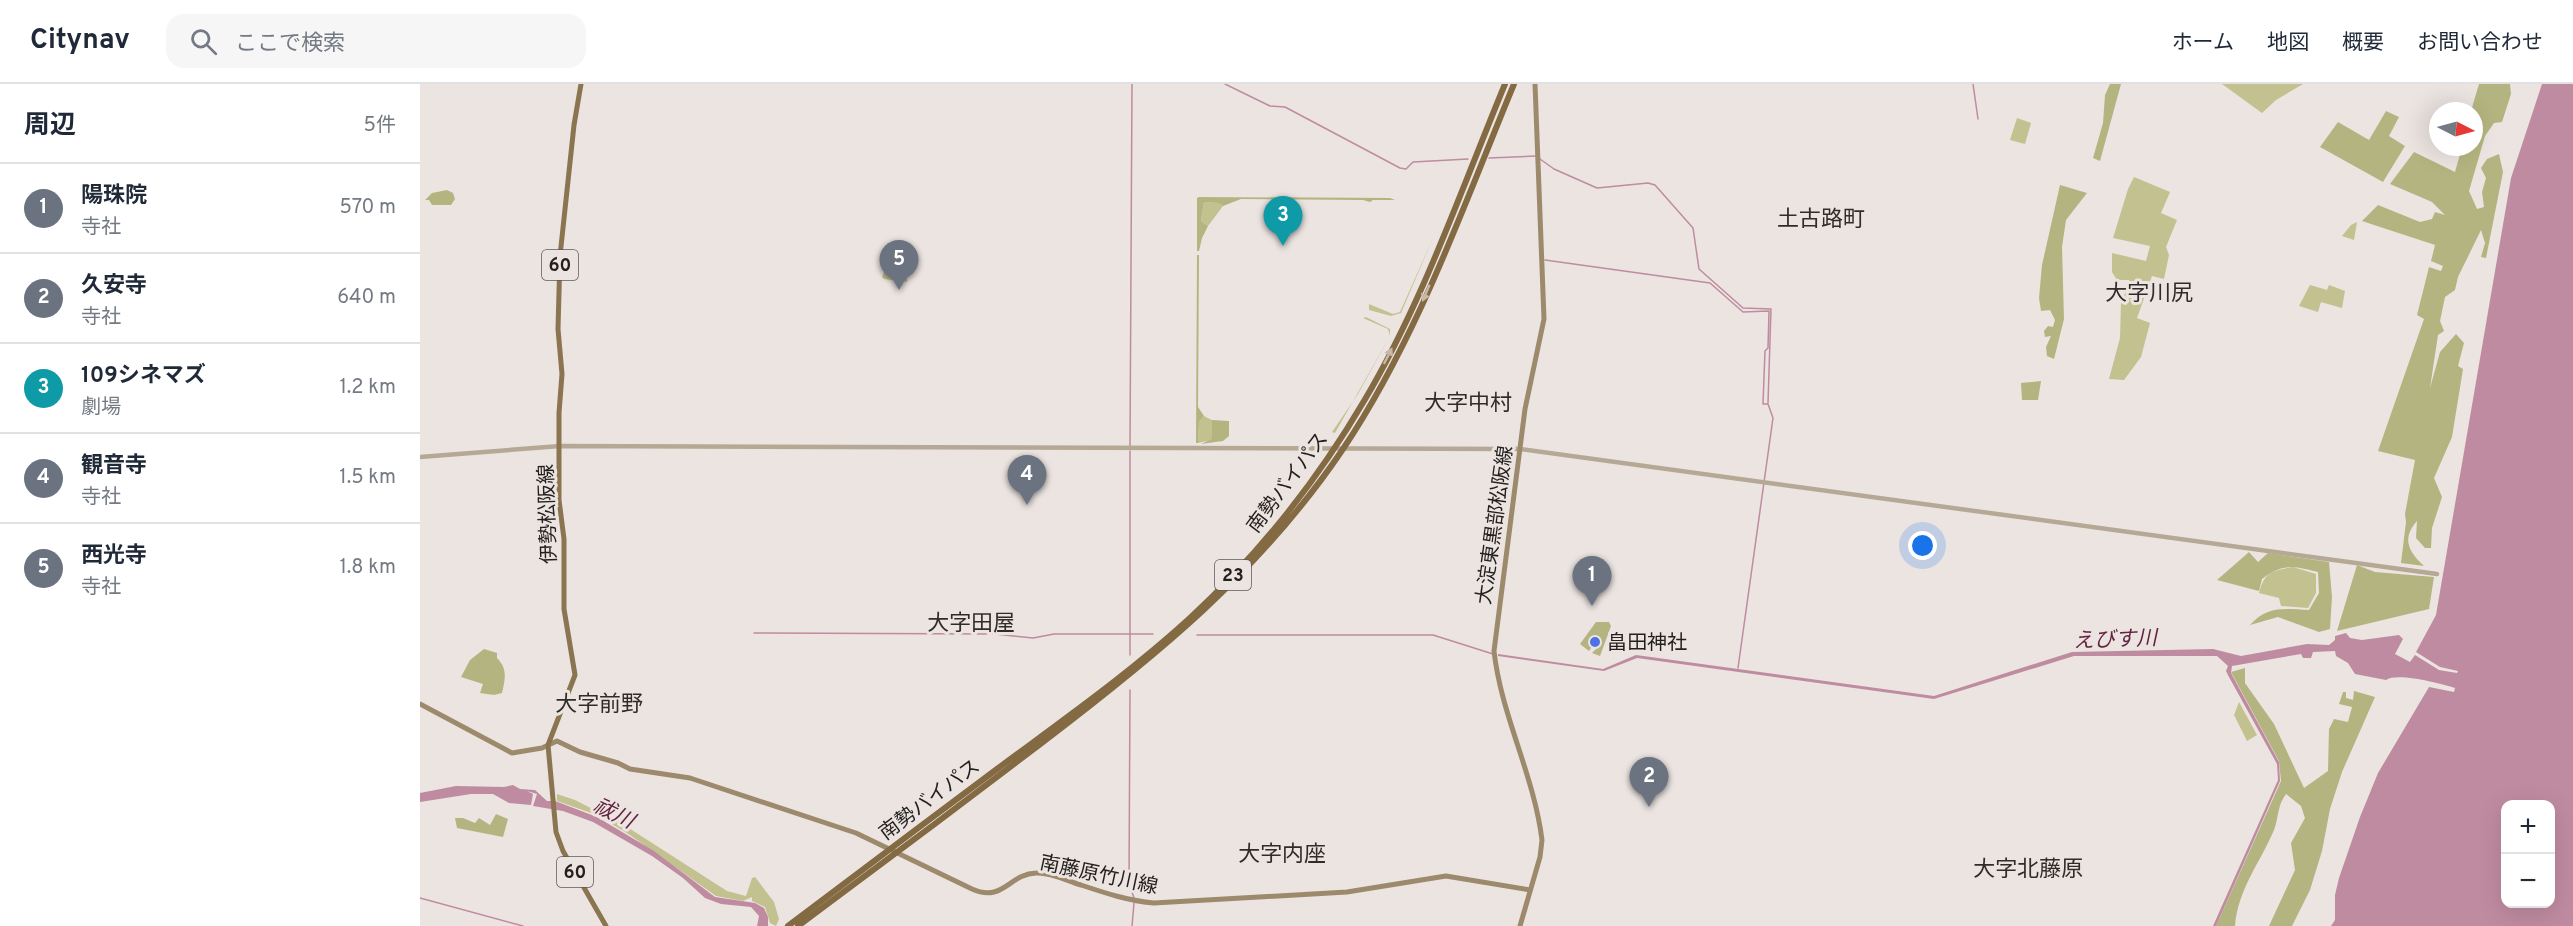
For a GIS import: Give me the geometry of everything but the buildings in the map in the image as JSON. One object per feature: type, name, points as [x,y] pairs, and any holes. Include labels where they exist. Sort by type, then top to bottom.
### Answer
[{"type":"highway","name":"南勢バイパス","points":[[788,926],[1079,708],[1189,619],[1268,536],[1334,448],[1364,401],[1398,337],[1505,84]]},
{"type":"highway","name":"南勢バイパス","points":[[798,926],[1121,682],[1195,620],[1274,539],[1307,499],[1343,448],[1389,371],[1414,320],[1514,84]]},
{"type":"main road","name":"伊勢松阪線","points":[[581,84],[574,125],[560,256],[558,329],[562,374],[559,413],[559,500],[564,539],[564,609],[575,675],[548,745],[556,832],[563,851],[606,926]]},
{"type":"main road","name":"大淀東黒部松阪線","points":[[1520,926],[1540,857],[1541,832],[1519,744],[1497,675],[1494,651],[1525,409],[1544,319],[1535,84]]},
{"type":"main road","name":"南藤原竹川線","points":[[420,704],[512,753],[529,752],[555,741],[561,742],[580,752],[618,763],[630,769],[690,778],[846,829],[898,851],[979,892],[994,893],[1019,877],[1040,873],[1134,901],[1154,903],[1347,892],[1446,876],[1530,890]]},
{"type":"street","points":[[420,457],[560,446],[1520,449],[2437,574]]},
{"type":"shaded area","points":[[2222,84],[2303,84],[2276,100],[2262,113]]},
{"type":"shaded area","points":[[2542,84],[2573,84],[2573,926],[2331,926],[2335,920],[2335,895],[2339,878],[2378,773],[2429,687],[2454,692],[2455,688],[2409,678],[2386,680],[2355,674],[2348,663],[2336,656],[2335,651],[2313,652],[2311,658],[2303,658],[2301,654],[2232,666],[2231,673],[2279,762],[2280,781],[2216,926],[2213,926],[2278,780],[2277,764],[2226,671],[2228,666],[2217,656],[2074,656],[1934,699],[1637,658],[1604,671],[1498,656],[1498,654],[1603,669],[1636,655],[1934,696],[2072,652],[2213,649],[2241,656],[2307,644],[2329,645],[2335,640],[2335,636],[2346,633],[2350,638],[2362,640],[2399,635],[2403,639],[2395,654],[2410,662],[2415,655],[2439,670],[2457,673],[2458,671],[2440,667],[2416,652],[2436,615],[2511,178]]},
{"type":"shaded area","points":[[2017,118],[2031,123],[2025,144],[2010,140]]},
{"type":"shaded area","points":[[2134,177],[2170,192],[2161,213],[2177,220],[2166,247],[2169,255],[2164,279],[2152,276],[2137,318],[2150,323],[2141,357],[2124,380],[2109,379],[2120,338],[2121,303],[2129,283],[2129,280],[2117,280],[2112,272],[2112,253],[2146,261],[2150,246],[2113,238]]},
{"type":"shaded area","points":[[1204,202],[1220,203],[1223,206],[1208,226],[1201,221]]},
{"type":"shaded area","points":[[2357,222],[2354,240],[2342,236],[2351,225]]},
{"type":"shaded area","points":[[1433,238],[1401,313],[1391,316],[1369,310],[1369,304],[1393,314],[1400,312]]},
{"type":"shaded area","points":[[886,258],[908,258],[907,282],[882,277]]},
{"type":"shaded area","points":[[2310,285],[2327,290],[2329,285],[2345,291],[2342,308],[2321,302],[2318,312],[2299,306]]},
{"type":"shaded area","points":[[1366,317],[1390,329],[1390,336],[1388,329],[1363,318]]},
{"type":"shaded area","points":[[1353,402],[1335,433],[1332,432]]},
{"type":"shaded area","points":[[1204,416],[1212,420],[1212,440],[1198,443],[1199,422]]},
{"type":"shaded area","points":[[2293,567],[2316,574],[2316,593],[2308,608],[2281,606],[2279,598],[2259,593],[2264,580],[2270,573]]},
{"type":"shaded area","points":[[2239,702],[2257,735],[2247,741],[2234,715]]},
{"type":"shaded area","points":[[513,785],[520,789],[535,790],[547,801],[555,801],[597,817],[654,851],[715,897],[755,903],[764,908],[768,917],[768,926],[757,926],[759,916],[751,907],[721,904],[705,898],[683,878],[652,856],[593,822],[563,811],[533,806],[537,794],[527,791],[533,794],[531,805],[509,803],[493,794],[471,794],[420,802],[420,793],[456,786],[504,787]]},
{"type":"shaded area","points":[[557,794],[575,800],[624,825],[727,891],[746,896],[752,878],[755,877],[774,902],[779,919],[776,926],[770,923],[765,907],[752,901],[752,897],[743,901],[716,896],[630,835],[597,815],[557,801]]},
{"type":"green space","points":[[2110,84],[2121,84],[2100,161],[2093,158],[2103,123],[2105,95]]},
{"type":"green space","points":[[2479,84],[2510,84],[2511,94],[2502,122],[2494,123],[2483,143],[2483,102],[2474,102]]},
{"type":"green space","points":[[2386,111],[2399,117],[2389,136],[2405,146],[2383,182],[2320,147],[2338,122],[2369,140]]},
{"type":"green space","points":[[2414,152],[2455,172],[2459,156],[2479,156],[2469,191],[2477,209],[2484,207],[2482,192],[2486,178],[2481,168],[2487,159],[2499,154],[2503,172],[2486,258],[2481,257],[2485,243],[2481,230],[2458,277],[2455,290],[2445,297],[2440,321],[2444,331],[2438,335],[2430,388],[2440,352],[2456,334],[2464,343],[2458,366],[2463,369],[2452,437],[2434,478],[2442,497],[2432,528],[2431,548],[2425,548],[2416,538],[2417,521],[2408,539],[2414,556],[2424,566],[2401,563],[2405,514],[2415,460],[2378,451],[2424,319],[2417,315],[2429,267],[2441,271],[2443,266],[2431,261],[2435,245],[2362,221],[2378,205],[2420,222],[2432,219],[2435,212],[2445,215],[2432,202],[2390,184]]},
{"type":"green space","points":[[2060,185],[2087,193],[2066,220],[2062,247],[2064,319],[2054,359],[2047,356],[2046,347],[2051,336],[2045,337],[2044,331],[2048,326],[2053,327],[2055,320],[2050,310],[2041,311],[2039,298],[2042,265]]},
{"type":"green space","points":[[447,190],[453,193],[455,199],[451,205],[432,205],[429,200],[425,200],[432,193]]},
{"type":"green space","points":[[1197,198],[1390,198],[1395,200],[1370,202],[1363,200],[1241,199],[1223,206],[1219,203],[1204,202],[1201,221],[1208,226],[1199,251],[1197,251]]},
{"type":"green space","points":[[1197,255],[1199,255],[1198,407],[1204,416],[1199,422],[1198,443],[1196,443]]},
{"type":"green space","points":[[2041,381],[2038,400],[2022,400],[2021,383]]},
{"type":"green space","points":[[1212,420],[1229,421],[1229,436],[1223,441],[1201,444],[1212,439]]},
{"type":"green space","points":[[2249,552],[2258,562],[2268,553],[2329,562],[2332,597],[2330,629],[2319,632],[2278,617],[2250,625],[2270,611],[2309,610],[2319,593],[2318,572],[2295,567],[2283,568],[2269,574],[2262,579],[2259,591],[2217,580]]},
{"type":"green space","points":[[2357,565],[2375,572],[2434,577],[2429,609],[2337,631]]},
{"type":"green space","points":[[1596,622],[1609,622],[1611,626],[1600,656],[1592,653],[1600,645],[1600,640],[1591,637],[1589,651],[1580,644]]},
{"type":"green space","points":[[484,649],[497,653],[497,658],[503,666],[505,679],[502,693],[494,695],[480,693],[483,684],[461,677],[470,660]]},
{"type":"green space","points":[[2245,668],[2245,683],[2274,724],[2304,788],[2328,771],[2329,729],[2334,719],[2348,722],[2352,707],[2339,704],[2343,692],[2346,692],[2346,698],[2353,700],[2354,691],[2375,697],[2342,772],[2330,809],[2322,851],[2310,890],[2292,926],[2269,926],[2295,870],[2291,843],[2305,818],[2301,806],[2286,794],[2274,830],[2240,900],[2235,926],[2216,926],[2281,781],[2279,761],[2231,672]]},
{"type":"green space","points":[[496,814],[508,819],[503,837],[457,828],[455,818],[463,818],[475,823],[479,818],[490,825]]},
{"type":"waterway","points":[[1130,446],[1132,84]]},
{"type":"waterway","points":[[1225,84],[1270,106],[1285,107],[1400,168],[1406,169],[1413,162],[1468,159]]},
{"type":"waterway","points":[[1973,84],[1978,119]]},
{"type":"waterway","points":[[1489,158],[1536,156]]},
{"type":"waterway","points":[[1540,159],[1554,169],[1597,188],[1648,183],[1655,185],[1693,228],[1699,269],[1743,308],[1771,309],[1768,403]]},
{"type":"waterway","points":[[1545,260],[1710,283],[1743,312],[1769,311],[1763,404],[1768,404],[1773,418],[1738,668]]},
{"type":"waterway","points":[[1130,451],[1130,655]]},
{"type":"waterway","points":[[754,633],[995,634],[1033,638],[1054,634],[1153,634]]},
{"type":"waterway","points":[[1197,635],[1433,635],[1493,654]]},
{"type":"waterway","points":[[1130,690],[1129,883],[1134,898]]},
{"type":"waterway","points":[[420,898],[523,926]]},
{"type":"waterway","points":[[1132,926],[1134,903]]},
{"type":"place","name":"109シネマズ","points":[[1283,246]]},
{"type":"place","name":"西光寺","points":[[899,290]]},
{"type":"place","name":"観音寺","points":[[1027,505]]},
{"type":"place","name":"陽珠院","points":[[1592,606]]},
{"type":"place","name":"畠田神社","points":[[1595,642]]},
{"type":"place","name":"久安寺","points":[[1649,807]]},
{"type":"district","name":"土古路町","points":[[1821,218]]},
{"type":"district","name":"大字川尻","points":[[2149,292]]},
{"type":"district","name":"大字中村","points":[[1468,402]]},
{"type":"district","name":"大字田屋","points":[[971,622]]},
{"type":"district","name":"大字前野","points":[[599,703]]},
{"type":"district","name":"大字内座","points":[[1282,853]]},
{"type":"district","name":"大字北藤原","points":[[2028,868]]},
{"type":"water label","name":"えびす川","points":[[2115,639]]},
{"type":"water label","name":"祓川","points":[[614,813]]}]
